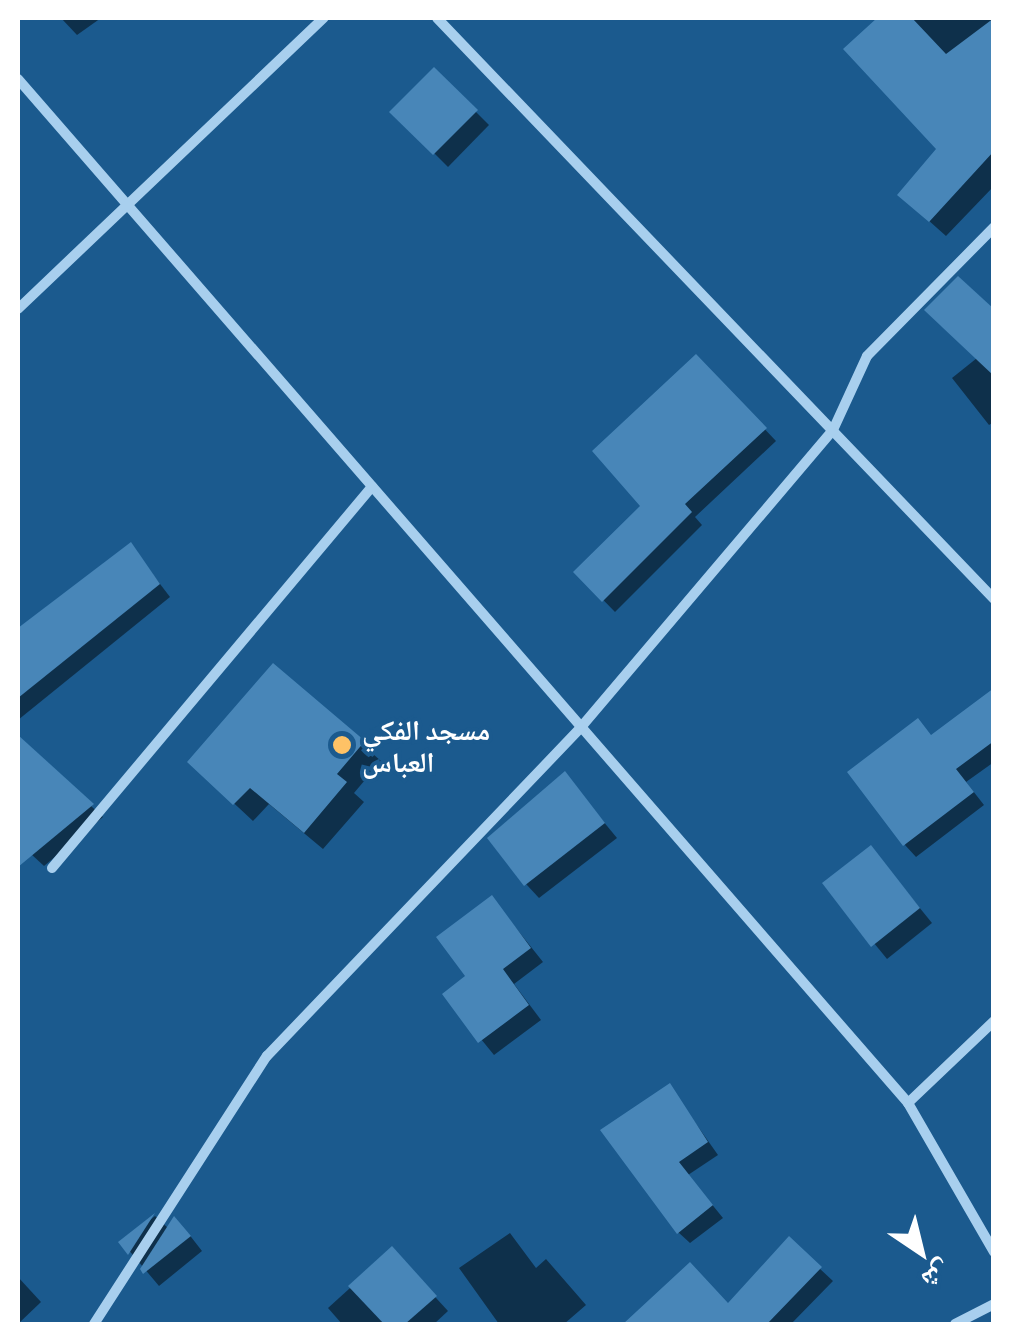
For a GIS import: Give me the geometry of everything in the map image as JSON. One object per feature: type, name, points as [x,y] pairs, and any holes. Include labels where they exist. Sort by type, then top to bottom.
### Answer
[{"type":"street","points":[[18,309],[324,18]]},
{"type":"street","points":[[437,18],[994,599]]},
{"type":"street","points":[[18,79],[908,1102],[994,1252]]},
{"type":"street","points":[[94,1324],[267,1056],[582,726],[833,430],[867,356],[994,227]]},
{"type":"street","points":[[52,868],[372,487]]},
{"type":"street","points":[[908,1102],[994,1022]]},
{"type":"street","points":[[955,1324],[994,1304]]},
{"type":"building","points":[[877,18],[912,18],[946,54],[994,18],[994,151],[929,222],[897,195],[936,149],[843,49]]},
{"type":"building","points":[[434,67],[478,110],[433,155],[389,112]]},
{"type":"building","points":[[958,276],[994,309],[994,376],[924,310]]},
{"type":"building","points":[[696,354],[767,428],[685,504],[692,512],[602,602],[573,572],[640,506],[592,451]]},
{"type":"building","points":[[131,542],[160,584],[18,698],[18,628]]},
{"type":"building","points":[[273,663],[365,741],[337,774],[347,782],[304,833],[250,788],[233,805],[187,762]]},
{"type":"building","points":[[994,688],[994,741],[956,769],[974,792],[903,846],[847,772],[918,718],[931,735]]},
{"type":"building","points":[[18,735],[94,804],[18,867]]},
{"type":"building","points":[[565,771],[605,823],[524,886],[487,838]]},
{"type":"building","points":[[871,845],[920,908],[871,947],[822,883]]},
{"type":"building","points":[[492,895],[531,948],[503,969],[529,1005],[478,1043],[442,994],[465,976],[436,937]]},
{"type":"building","points":[[670,1083],[708,1142],[679,1162],[713,1205],[677,1234],[600,1130]]},
{"type":"building","points":[[155,1213],[128,1255],[118,1242]]},
{"type":"building","points":[[174,1216],[191,1236],[143,1274],[140,1269]]},
{"type":"building","points":[[789,1236],[822,1267],[767,1324],[623,1324],[690,1262],[728,1303]]},
{"type":"building","points":[[392,1246],[437,1296],[405,1324],[384,1324],[348,1286]]},
{"type":"place","name":"مسجد الفكي العباس","points":[[342,745]]}]
